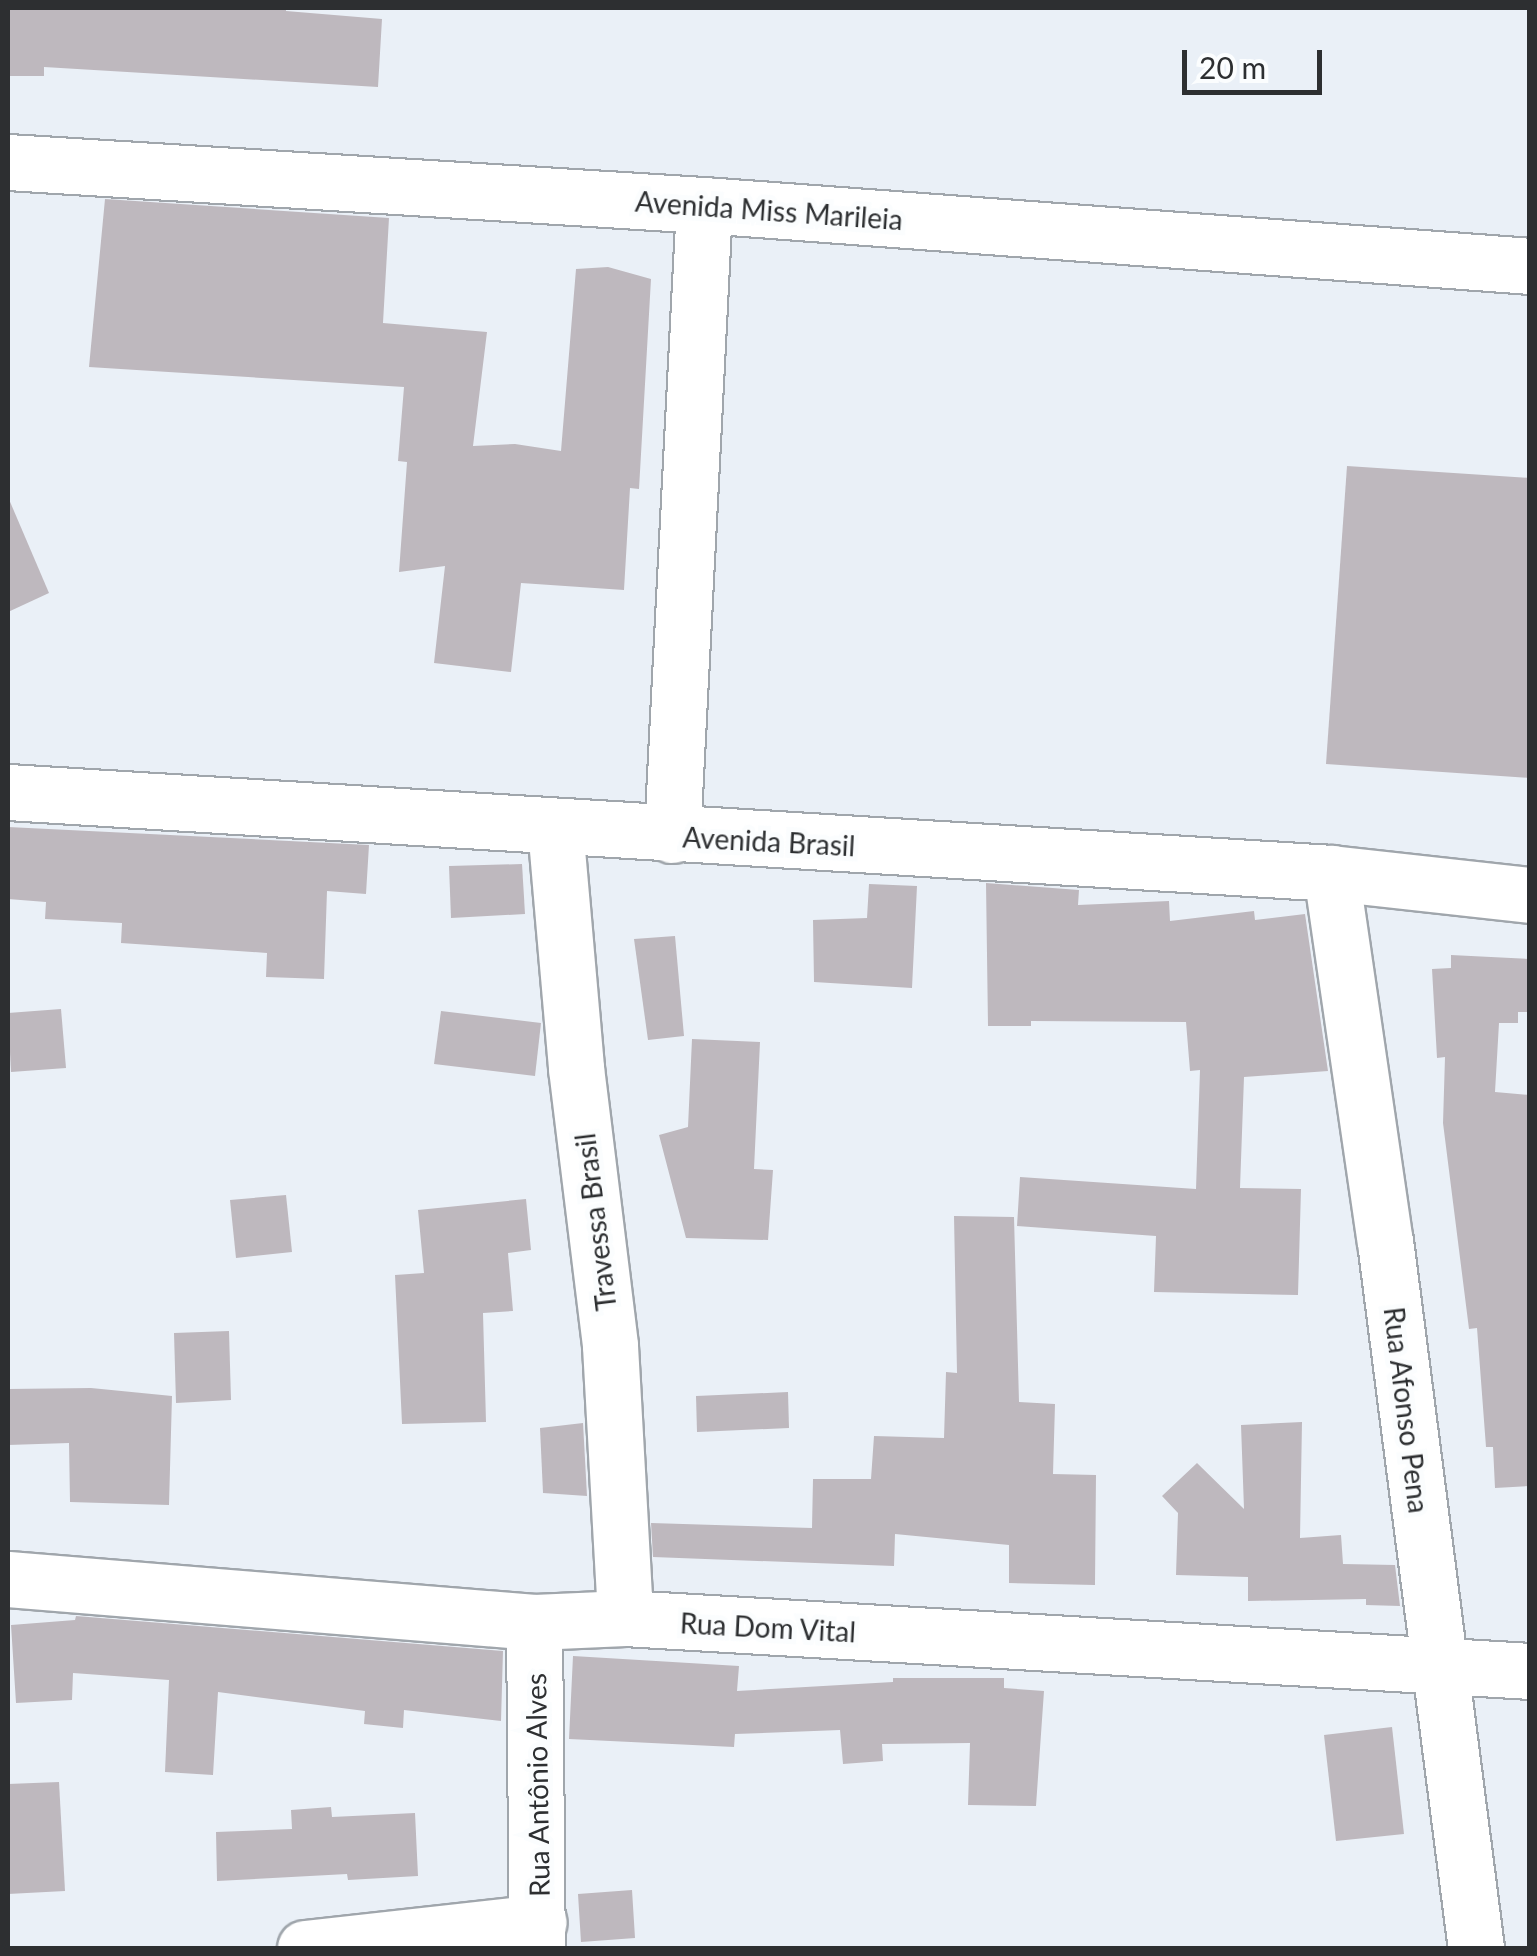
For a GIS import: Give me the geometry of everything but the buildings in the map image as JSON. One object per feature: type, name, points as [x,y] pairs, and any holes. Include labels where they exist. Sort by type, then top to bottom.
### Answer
[{"type":"street","name":"Avenida Miss Marileia","points":[[8,162],[704,205],[1530,266]]},
{"type":"street","points":[[672,836],[704,205]]},
{"type":"street","name":"Avenida Brasil","points":[[8,792],[672,836],[1331,873],[1530,895]]},
{"type":"street","name":"Travessa Brasil","points":[[555,827],[576,1068],[610,1346],[625,1618]]},
{"type":"street","name":"Rua Afonso Pena","points":[[1331,873],[1476,1948]]},
{"type":"street","name":"Rua Dom Vital","points":[[8,1579],[534,1622],[625,1618],[1530,1671]]},
{"type":"street","name":"Rua Antônio Alves","points":[[534,1622],[538,1935]]},
{"type":"street","points":[[305,1948],[538,1935]]}]
